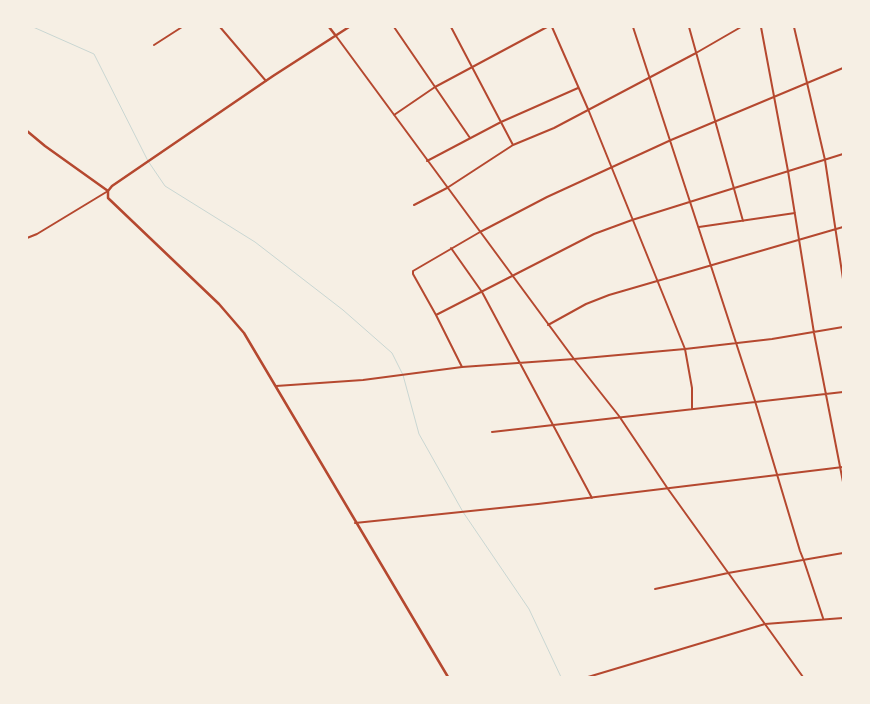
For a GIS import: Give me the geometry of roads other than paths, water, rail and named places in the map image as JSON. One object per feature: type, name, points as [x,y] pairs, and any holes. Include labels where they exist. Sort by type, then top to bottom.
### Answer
[{"type":"street","points":[[154,45],[182,27]]},
{"type":"street","points":[[220,27],[266,81]]},
{"type":"street","points":[[329,27],[548,325],[619,416],[668,489],[802,677]]},
{"type":"street","points":[[27,238],[37,234],[108,191],[112,186],[266,81],[349,27]]},
{"type":"street","points":[[394,27],[470,138]]},
{"type":"street","points":[[451,27],[470,67],[513,145]]},
{"type":"street","points":[[394,115],[435,87],[547,27]]},
{"type":"street","points":[[552,27],[612,167],[685,349],[692,388],[692,408]]},
{"type":"street","points":[[633,27],[737,343],[800,551],[823,618]]},
{"type":"street","points":[[689,27],[743,221]]},
{"type":"street","points":[[414,205],[447,188],[513,145],[554,128],[696,53],[741,27]]},
{"type":"street","points":[[761,27],[788,171],[814,333],[843,482]]},
{"type":"street","points":[[794,27],[826,160],[843,279]]},
{"type":"street","points":[[462,367],[436,315],[412,273],[451,248],[547,197],[671,140],[843,68]]},
{"type":"street","points":[[427,161],[501,122],[578,88]]},
{"type":"street","points":[[27,131],[108,191]]},
{"type":"street","points":[[436,315],[594,234],[691,201],[843,154]]},
{"type":"street","points":[[108,191],[108,198],[219,304],[244,333],[355,523],[448,677]]},
{"type":"street","points":[[699,227],[794,213]]},
{"type":"street","points":[[548,325],[598,299],[711,264],[843,227]]},
{"type":"street","points":[[451,248],[482,292],[592,498]]},
{"type":"street","points":[[274,386],[363,380],[462,367],[685,349],[814,333],[843,327]]},
{"type":"street","points":[[492,432],[619,416],[843,392]]},
{"type":"street","points":[[355,523],[592,498],[841,467]]},
{"type":"street","points":[[655,589],[728,573],[843,553]]},
{"type":"street","points":[[588,677],[765,624],[823,618],[843,618]]},
{"type":"waterway","points":[[33,27],[94,54],[148,161],[165,186],[255,242],[343,310],[392,353],[403,375],[419,434],[463,512],[529,609],[561,677]]}]
